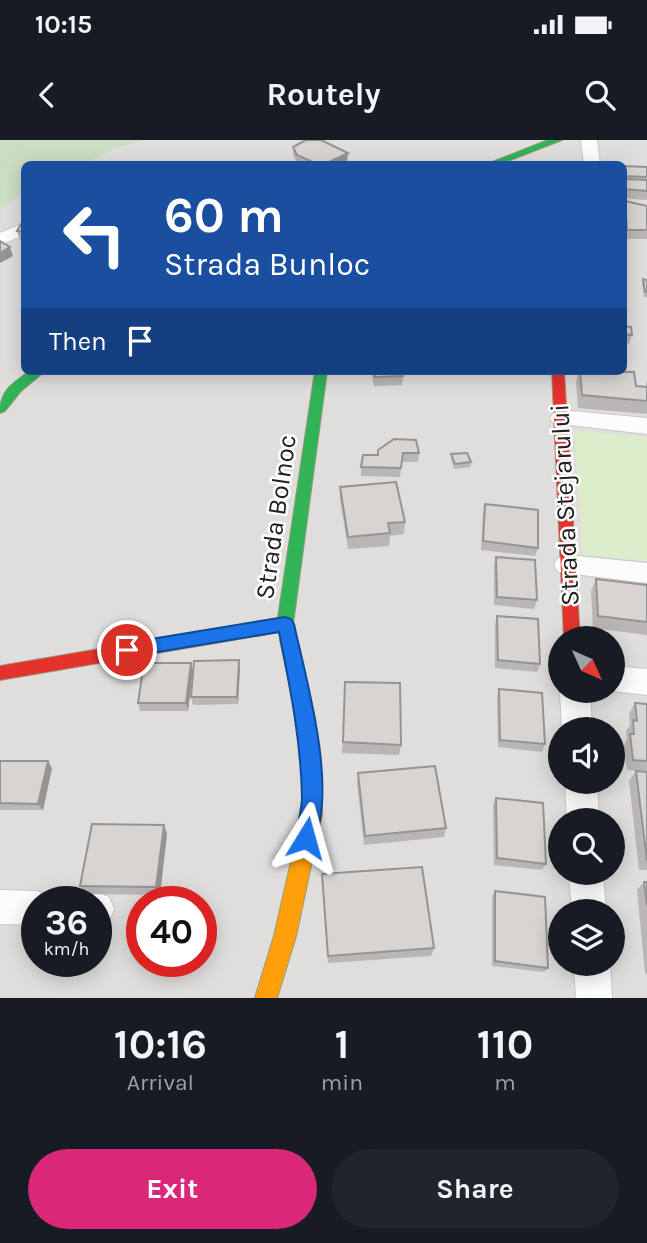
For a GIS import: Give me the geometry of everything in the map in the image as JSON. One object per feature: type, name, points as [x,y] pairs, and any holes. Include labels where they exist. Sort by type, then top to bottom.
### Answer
[{"type":"street","points":[[500,161],[557,140]]},
{"type":"street","points":[[589,140],[592,161]]},
{"type":"street","points":[[0,240],[21,230]]},
{"type":"street","points":[[0,408],[16,388],[34,375]]},
{"type":"street","name":"Strada Bolnoc","points":[[266,998],[285,936],[312,814],[311,760],[306,718],[285,624],[320,375]]},
{"type":"street","name":"Strada Stejarului","points":[[558,375],[571,626]]},
{"type":"street","points":[[561,418],[647,426]]},
{"type":"street","points":[[567,565],[647,573]]},
{"type":"street","points":[[0,673],[285,624]]},
{"type":"street","points":[[625,679],[647,682]]},
{"type":"street","points":[[0,907],[21,908]]},
{"type":"street","points":[[593,976],[594,998]]},
{"type":"shaded area","points":[[143,140],[647,140],[647,998],[0,998],[0,208],[21,197],[21,375],[627,375],[627,161],[90,161],[114,149]]},
{"type":"green space","points":[[0,140],[143,140],[114,149],[90,161],[21,161],[21,197],[0,208]]},
{"type":"green space","points":[[574,430],[647,437],[647,561],[583,555]]},
{"type":"building","points":[[306,140],[321,140],[348,153],[331,161],[310,161],[297,155],[293,147]]},
{"type":"building","points":[[627,166],[647,167],[647,177],[627,176]]},
{"type":"building","points":[[627,179],[647,180],[647,191],[627,189]]},
{"type":"building","points":[[627,201],[647,206],[647,230],[627,230]]},
{"type":"building","points":[[0,241],[10,247],[0,253]]},
{"type":"building","points":[[643,279],[647,280],[647,292],[645,292]]},
{"type":"building","points":[[627,326],[631,327],[632,335],[627,334]]},
{"type":"building","points":[[627,372],[634,372],[636,386],[647,387],[647,401],[582,395],[580,375],[627,375]]},
{"type":"building","points":[[375,375],[403,376],[375,377]]},
{"type":"building","points":[[394,439],[416,440],[419,453],[403,453],[401,468],[361,467],[363,455],[378,455],[378,450]]},
{"type":"building","points":[[467,453],[471,462],[455,464],[451,454]]},
{"type":"building","points":[[396,482],[405,522],[388,523],[390,533],[348,537],[340,487]]},
{"type":"building","points":[[485,504],[538,510],[538,548],[483,541]]},
{"type":"building","points":[[496,557],[535,560],[537,600],[497,597]]},
{"type":"building","points":[[596,579],[647,585],[647,622],[598,616]]},
{"type":"building","points":[[497,616],[538,619],[540,664],[498,660]]},
{"type":"building","points":[[239,660],[237,697],[191,697],[194,661]]},
{"type":"building","points":[[144,663],[191,663],[186,703],[138,703]]},
{"type":"building","points":[[345,682],[400,683],[401,745],[343,742]]},
{"type":"building","points":[[499,689],[542,693],[545,744],[500,740]]},
{"type":"building","points":[[635,703],[647,704],[647,761],[633,760],[630,734],[634,734],[633,720],[637,721]]},
{"type":"building","points":[[0,761],[48,761],[38,804],[0,803]]},
{"type":"building","points":[[435,766],[446,828],[365,836],[358,773]]},
{"type":"building","points":[[636,771],[647,772],[647,861]]},
{"type":"building","points":[[496,798],[543,803],[546,864],[497,858]]},
{"type":"building","points":[[92,824],[164,825],[156,886],[80,886]]},
{"type":"building","points":[[422,867],[434,948],[328,956],[322,874]]},
{"type":"building","points":[[644,882],[647,882],[647,905]]},
{"type":"building","points":[[495,891],[545,897],[548,968],[495,961]]},
{"type":"traffic: fast","points":[[500,161],[557,140]]},
{"type":"traffic: fast","points":[[0,408],[16,388],[34,375]]},
{"type":"traffic: fast","points":[[288,640],[285,624],[320,375]]},
{"type":"traffic: slow","points":[[266,998],[285,936],[312,814],[311,760],[306,718],[288,640]]},
{"type":"traffic: jam","points":[[558,375],[571,626]]},
{"type":"traffic: jam","points":[[0,673],[285,624]]},
{"type":"route","points":[[127,650],[285,624],[306,718],[311,760],[312,814],[306,838]]}]
